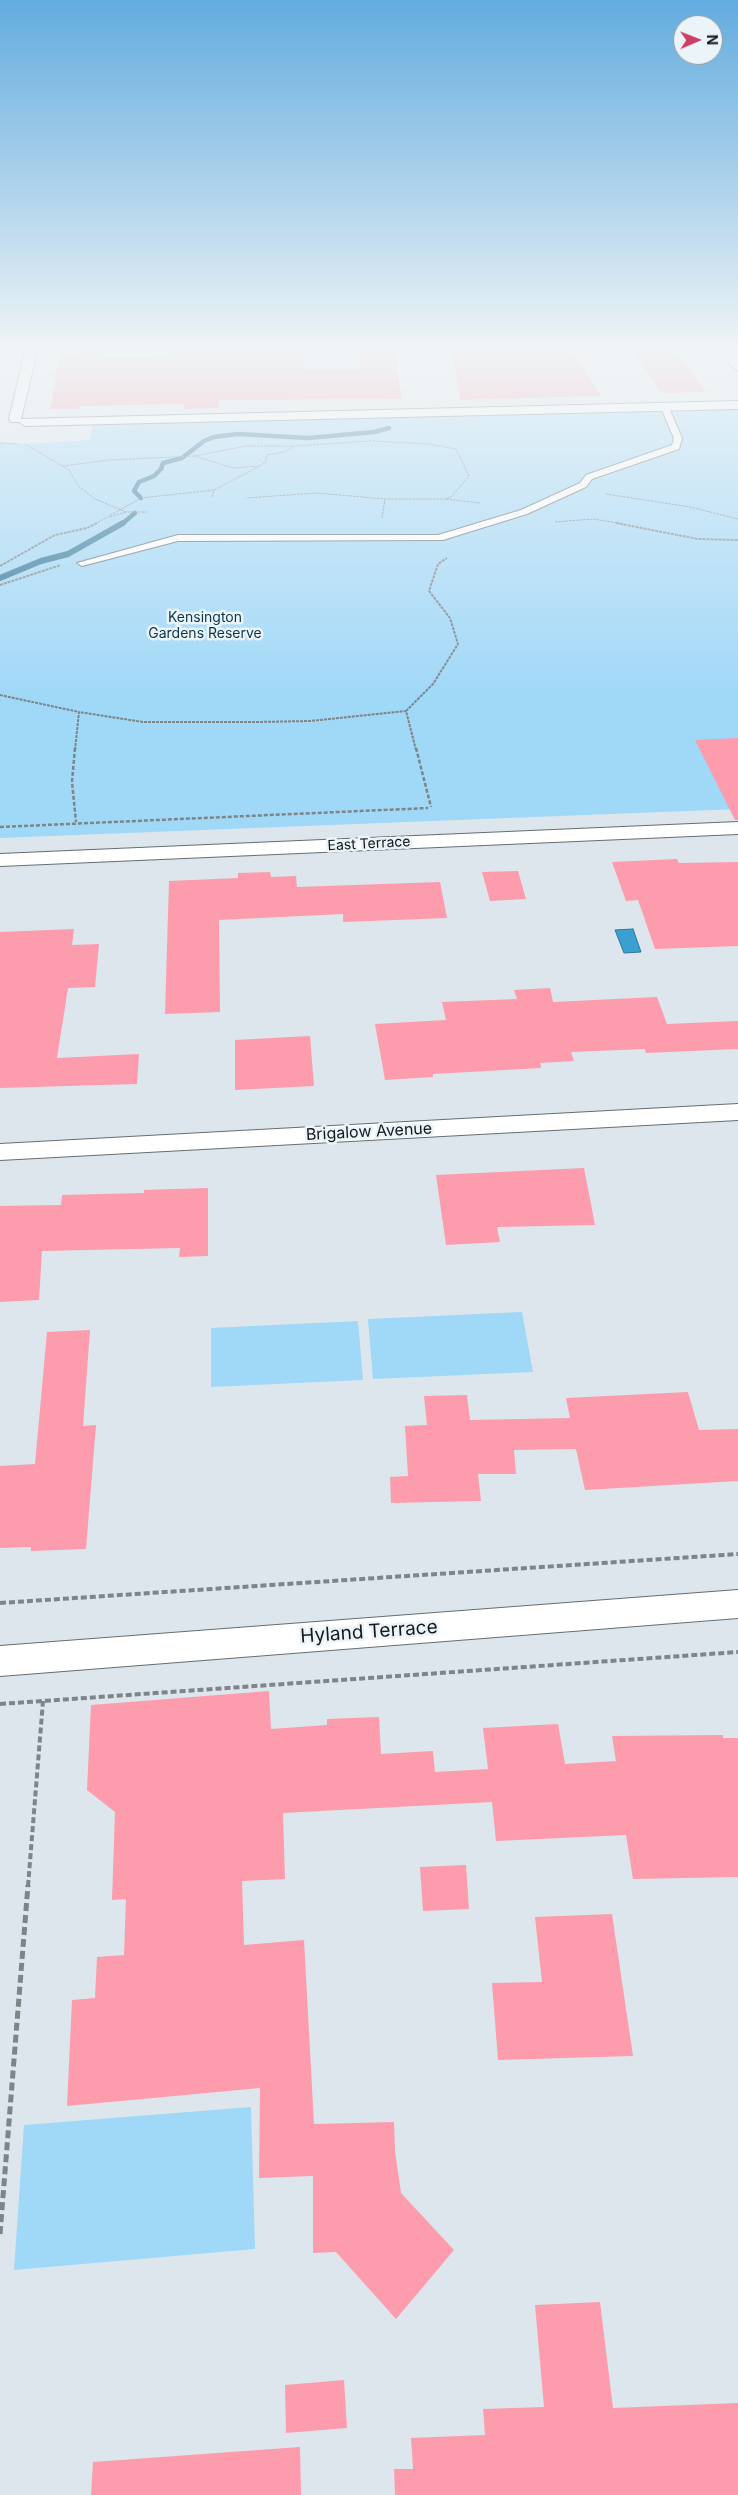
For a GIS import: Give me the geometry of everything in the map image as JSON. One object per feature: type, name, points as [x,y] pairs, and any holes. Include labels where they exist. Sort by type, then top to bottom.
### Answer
[{"type":"street","name":"East Terrace","points":[[0,860],[738,828]]},
{"type":"street","name":"Brigalow Avenue","points":[[0,1152],[738,1112]]},
{"type":"street","name":"Hyland Terrace","points":[[0,1661],[738,1604]]},
{"type":"lane","points":[[82,563],[178,538],[439,538],[524,512],[583,485],[589,477],[628,463]]},
{"type":"path","points":[[58,463],[69,470],[78,486],[95,499],[126,512]]},
{"type":"path","points":[[63,466],[83,463]]},
{"type":"path","points":[[219,463],[233,468],[260,466]]},
{"type":"path","points":[[110,517],[117,509],[140,498],[214,490],[225,486],[264,463]]},
{"type":"path","points":[[246,498],[317,493],[357,495],[385,499],[446,499],[451,497],[469,476],[463,463]]},
{"type":"path","points":[[576,488],[690,507],[738,519]]},
{"type":"path","points":[[212,497],[214,490]]},
{"type":"path","points":[[0,566],[55,535],[87,528],[126,512],[147,512]]},
{"type":"path","points":[[550,521],[593,520],[698,539],[738,540]]},
{"type":"path","points":[[0,695],[79,712],[143,722],[310,721],[406,711],[433,684],[458,644],[450,618],[429,592],[438,564],[452,554]]},
{"type":"path","points":[[0,586],[66,564]]},
{"type":"path","points":[[406,711],[431,807]]},
{"type":"path","points":[[76,822],[72,782],[79,712]]},
{"type":"path","points":[[0,827],[76,822],[428,808]]},
{"type":"path","points":[[0,1602],[738,1554]]},
{"type":"path","points":[[0,1704],[738,1652]]},
{"type":"path","points":[[0,2234],[43,1700]]},
{"type":"green space","name":"Kensington Gardens Reserve","points":[[0,463],[738,463],[738,809],[0,838]]},
{"type":"green space","points":[[522,1312],[533,1372],[373,1379],[368,1319]]},
{"type":"green space","points":[[358,1321],[363,1380],[211,1387],[211,1328]]},
{"type":"green space","points":[[251,2107],[255,2249],[14,2270],[24,2125]]},
{"type":"shaded area","points":[[633,929],[641,952],[624,953],[615,930]]},
{"type":"building","points":[[738,738],[738,820],[735,820],[695,740]]},
{"type":"building","points":[[677,859],[679,863],[738,862],[738,946],[655,949],[638,900],[626,901],[612,862]]},
{"type":"building","points":[[518,871],[526,899],[490,901],[482,872]]},
{"type":"building","points":[[270,872],[271,877],[296,876],[297,887],[440,882],[447,918],[343,922],[343,914],[219,920],[220,1012],[165,1014],[169,881],[238,878],[238,873]]},
{"type":"building","points":[[74,929],[72,945],[99,944],[95,987],[68,988],[57,1058],[139,1054],[137,1084],[0,1088],[0,932]]},
{"type":"building","points":[[550,988],[553,1002],[657,997],[667,1024],[738,1021],[738,1049],[646,1053],[645,1049],[571,1052],[574,1061],[540,1063],[541,1068],[433,1074],[433,1077],[385,1080],[375,1024],[446,1020],[442,1002],[517,999],[514,990]]},
{"type":"building","points":[[310,1036],[314,1086],[235,1090],[235,1040]]},
{"type":"building","points":[[584,1168],[595,1225],[497,1227],[500,1242],[446,1245],[436,1175]]},
{"type":"building","points":[[208,1188],[208,1256],[179,1257],[180,1248],[42,1251],[39,1300],[0,1302],[0,1206],[61,1205],[62,1195],[144,1193],[144,1190]]},
{"type":"building","points":[[90,1330],[83,1426],[96,1425],[86,1549],[31,1551],[31,1547],[0,1548],[0,1466],[35,1464],[47,1332]]},
{"type":"building","points":[[688,1392],[699,1430],[738,1429],[738,1481],[585,1490],[576,1449],[514,1450],[516,1474],[478,1474],[481,1501],[391,1503],[390,1477],[408,1476],[405,1426],[427,1425],[424,1396],[467,1395],[470,1420],[570,1418],[566,1398]]},
{"type":"building","points":[[269,1691],[271,1729],[327,1725],[327,1719],[379,1717],[381,1754],[433,1751],[435,1772],[488,1769],[483,1728],[558,1724],[565,1764],[616,1761],[612,1736],[723,1735],[723,1738],[738,1738],[738,1877],[633,1879],[626,1835],[496,1841],[492,1802],[283,1813],[285,1879],[242,1881],[244,1945],[304,1940],[314,2124],[394,2122],[395,2151],[401,2193],[454,2250],[396,2319],[336,2252],[313,2253],[313,2176],[259,2178],[260,2088],[67,2106],[72,2000],[95,1998],[97,1957],[124,1955],[126,1899],[112,1900],[115,1812],[87,1790],[91,1705]]},
{"type":"building","points":[[466,1865],[469,1909],[423,1911],[420,1867]]},
{"type":"building","points":[[612,1914],[633,2056],[498,2060],[492,1983],[542,1982],[535,1917]]},
{"type":"building","points":[[600,2302],[613,2408],[738,2403],[738,2495],[395,2495],[394,2469],[413,2469],[411,2438],[485,2435],[483,2409],[544,2407],[535,2305]]},
{"type":"building","points":[[344,2380],[347,2428],[286,2433],[285,2385]]},
{"type":"building","points":[[300,2447],[301,2495],[91,2495],[93,2462]]},
{"type":"waterway","points":[[141,498],[134,491],[139,482],[154,476],[161,469],[163,463]]},
{"type":"waterway","points":[[122,524],[135,513]]},
{"type":"waterway","points":[[0,578],[41,561],[68,554],[123,523]]}]
